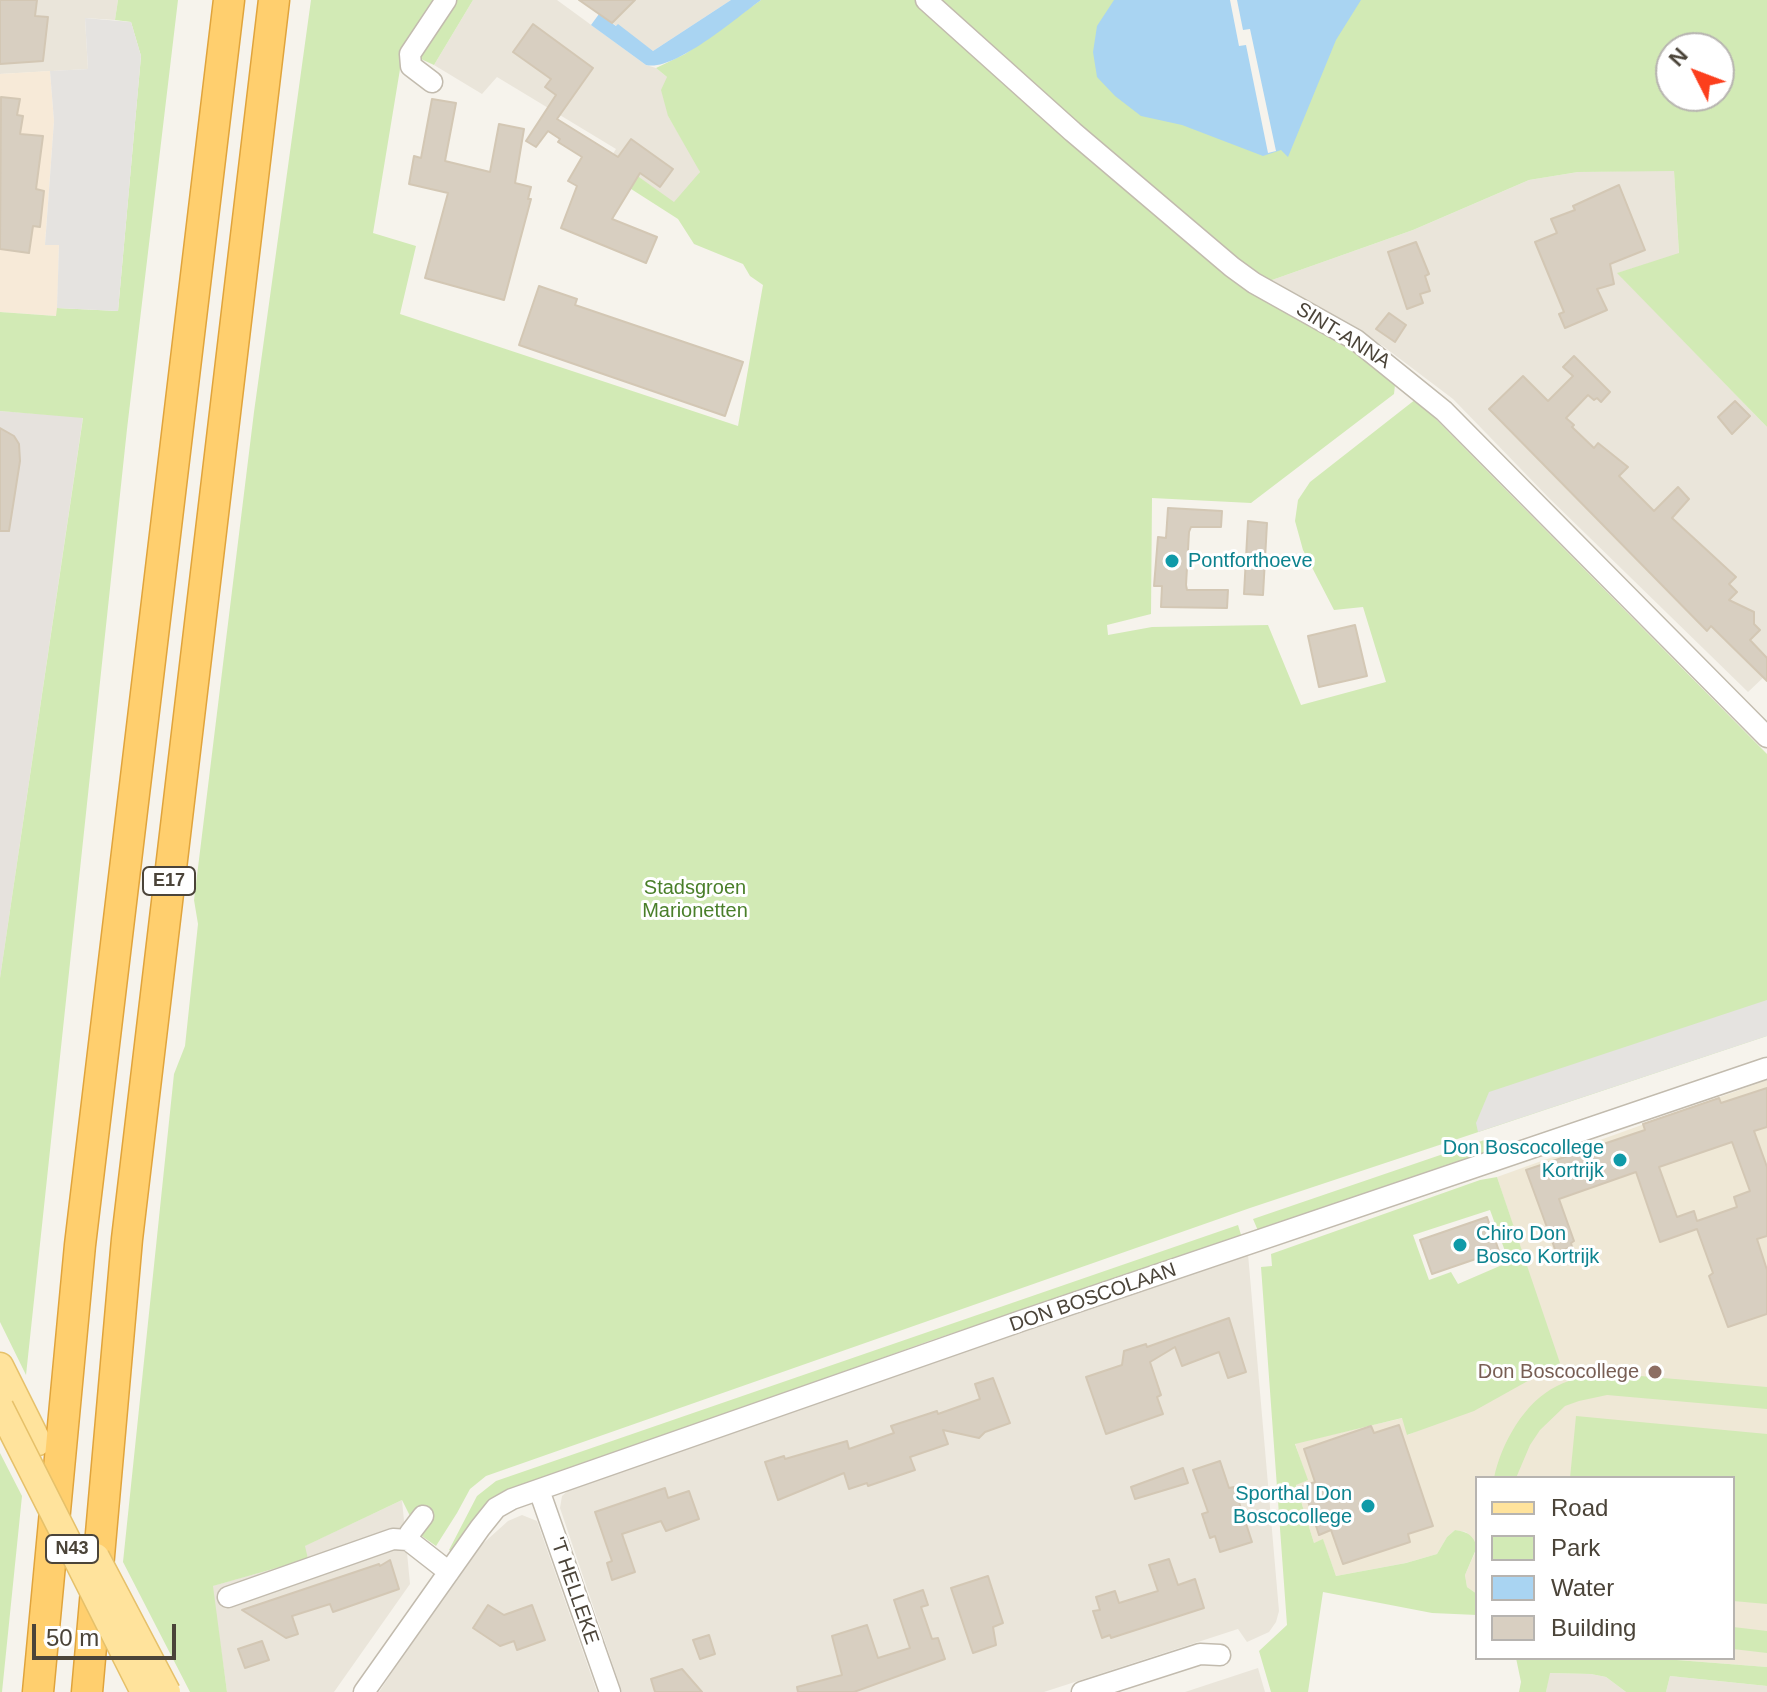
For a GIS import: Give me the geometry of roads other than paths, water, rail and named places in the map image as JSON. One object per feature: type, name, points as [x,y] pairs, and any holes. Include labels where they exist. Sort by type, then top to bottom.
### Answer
[{"type":"highway","name":"E17","points":[[38,1692],[80,1245],[229,0]]},
{"type":"highway","name":"E17","points":[[87,1692],[127,1239],[274,0]]},
{"type":"main road","name":"N43","points":[[0,1366],[86,1540],[167,1692]]},
{"type":"main road","name":"N43","points":[[0,1407],[144,1692]]},
{"type":"street","points":[[432,82],[411,66],[410,54],[446,0]]},
{"type":"street","name":"SINT-ANNA","points":[[926,0],[1063,123],[1232,267],[1254,283],[1356,340],[1444,411],[1767,737]]},
{"type":"street","name":"DON BOSCOLAAN","points":[[364,1692],[496,1508],[512,1499],[1021,1321],[1767,1068]]},
{"type":"street","name":"'T HELLEKE","points":[[539,1490],[610,1692]]},
{"type":"street","points":[[408,1540],[423,1516]]},
{"type":"street","points":[[228,1597],[393,1539],[408,1540],[449,1572]]},
{"type":"street","points":[[1082,1692],[1200,1654],[1220,1655]]},
{"type":"water","points":[[731,0],[761,0],[705,42],[658,65],[646,65],[591,25],[599,14],[616,26],[618,24],[653,51]]},
{"type":"water","points":[[1114,0],[1361,0],[1336,40],[1288,157],[1281,150],[1263,156],[1182,125],[1141,116],[1115,96],[1097,77],[1093,52],[1097,26]]},
{"type":"place","name":"Pontforthoeve","points":[[1172,561]]},
{"type":"place","name":"Don Boscocollege Kortrijk","points":[[1620,1160]]},
{"type":"place","name":"Chiro Don Bosco Kortrijk","points":[[1460,1245]]},
{"type":"place","name":"Don Boscocollege","points":[[1655,1372]]},
{"type":"place","name":"Sporthal Don Boscocollege","points":[[1368,1506]]},
{"type":"park label","name":"Stadsgroen Marionetten","points":[[695,900]]}]
